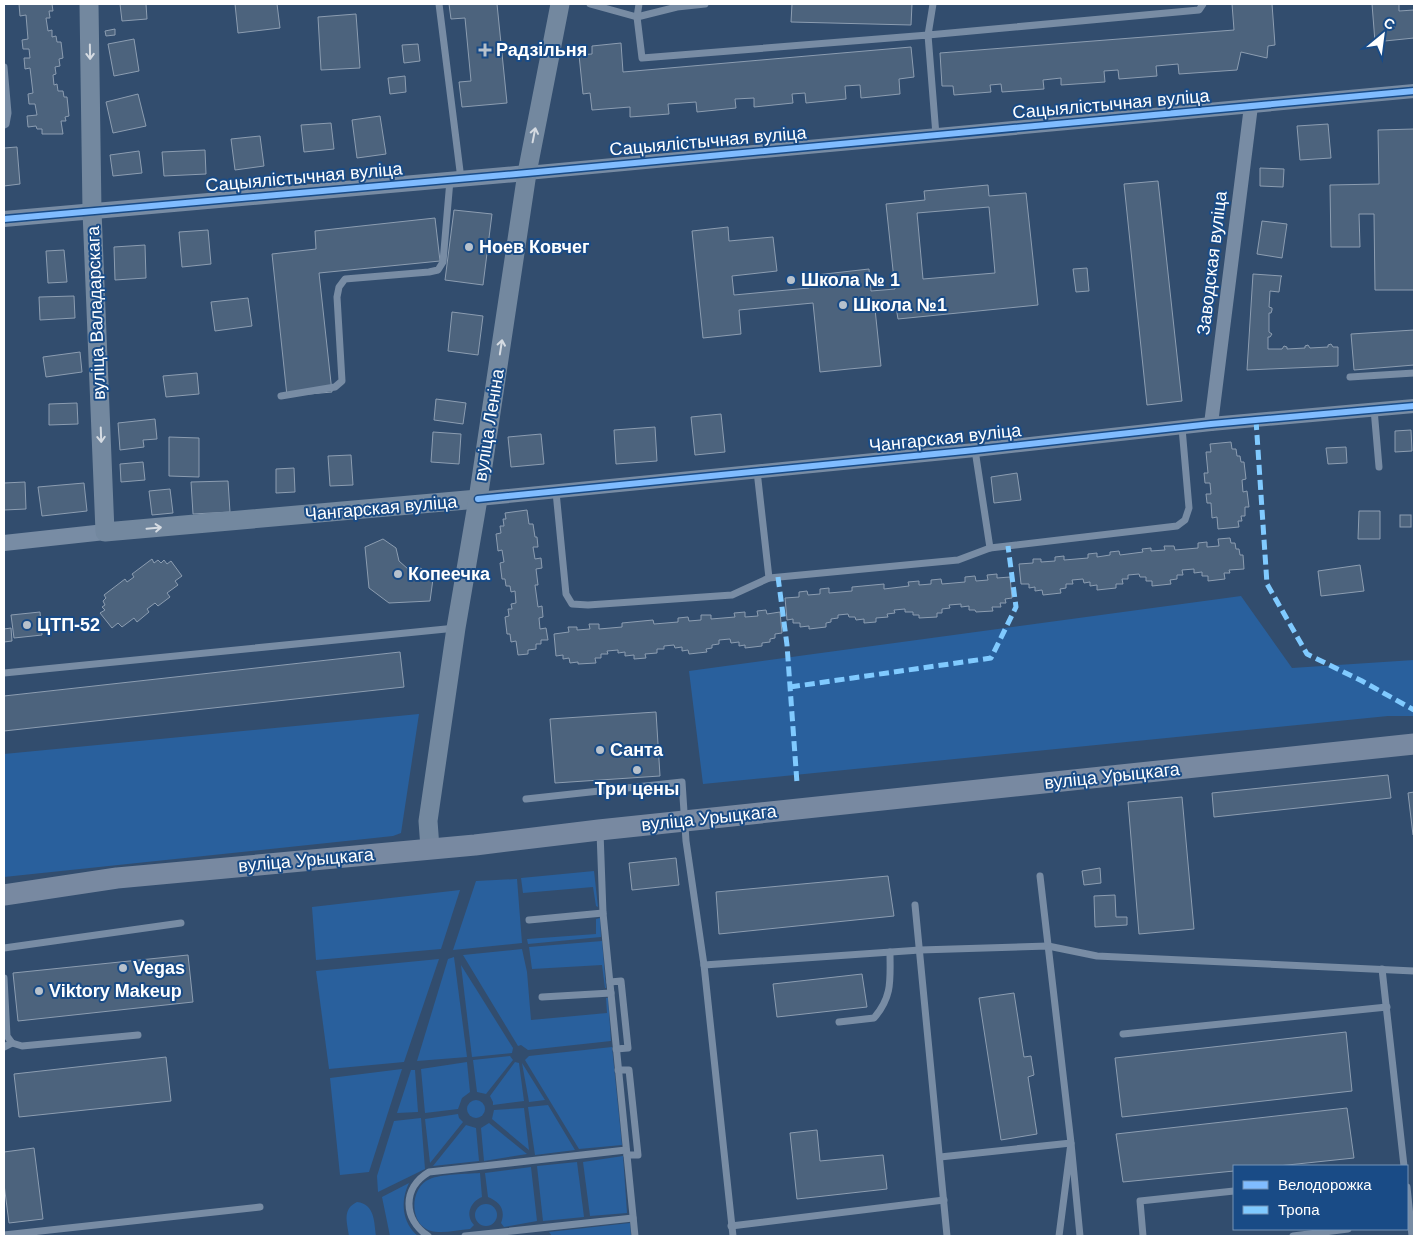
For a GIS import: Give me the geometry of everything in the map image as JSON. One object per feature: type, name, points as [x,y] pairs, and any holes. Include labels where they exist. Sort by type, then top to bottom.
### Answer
[{"type":"main road","name":"вуліца Валадарскага","points":[[89,4],[92,211],[105,532]]},
{"type":"main road","name":"вуліца Леніна","points":[[430,848],[428,821],[456,628],[478,499],[527,173],[560,4]]},
{"type":"main road","name":"Чангарская вуліца","points":[[105,532],[478,499]]},
{"type":"main road","name":"вуліца Урыцкага","points":[[4,895],[117,878],[430,848],[1414,744]]},
{"type":"street","name":"Сацыялістычная вуліца","points":[[4,219],[1414,91]]},
{"type":"street","name":"Заводская вуліца","points":[[1211,424],[1250,106]]},
{"type":"street","name":"Чангарская вуліца","points":[[478,499],[975,450],[1211,424],[1414,406]]},
{"type":"street","name":"Чангарская вуліца","points":[[4,542],[105,532]]},
{"type":"lane","points":[[281,396],[335,387],[342,381],[337,297],[339,287],[345,279],[429,272],[438,270],[443,262],[456,179],[439,4]]},
{"type":"lane","points":[[590,4],[637,17],[677,5],[705,4]]},
{"type":"lane","points":[[639,4],[637,17],[642,58],[928,35],[1199,10],[1203,4]]},
{"type":"lane","points":[[933,4],[928,35],[936,135]]},
{"type":"lane","points":[[4,66],[5,96],[8,113],[6,124],[4,125]]},
{"type":"lane","points":[[1350,377],[1414,373]]},
{"type":"lane","points":[[1374,409],[1380,467]]},
{"type":"lane","points":[[556,492],[566,594],[572,604],[588,605],[732,595],[769,578],[958,560],[990,548],[1177,526],[1185,520],[1189,508],[1182,428]]},
{"type":"lane","points":[[975,450],[990,548]]},
{"type":"lane","points":[[757,471],[769,578]]},
{"type":"lane","points":[[4,673],[456,628]]},
{"type":"lane","points":[[526,799],[682,782],[688,857],[704,965],[733,1236]]},
{"type":"lane","points":[[600,830],[603,914],[635,1236]]},
{"type":"lane","points":[[1040,876],[1080,1236]]},
{"type":"lane","points":[[915,905],[947,1236]]},
{"type":"lane","points":[[528,920],[603,914]]},
{"type":"lane","points":[[4,948],[180,923]]},
{"type":"lane","points":[[704,965],[920,950],[1048,946],[1097,956],[1414,970]]},
{"type":"lane","points":[[839,1022],[874,1018],[884,1007],[890,987],[890,952]]},
{"type":"lane","points":[[1382,969],[1404,1165]]},
{"type":"lane","points":[[4,978],[7,1036],[12,1043],[22,1046],[138,1035]]},
{"type":"lane","points":[[610,982],[621,981],[628,1048],[616,1048]]},
{"type":"lane","points":[[542,998],[611,993]]},
{"type":"lane","points":[[1124,1034],[1386,1007]]},
{"type":"lane","points":[[4,1047],[12,1043]]},
{"type":"lane","points":[[428,1236],[421,1231],[412,1218],[409,1203],[413,1187],[429,1172],[627,1152],[638,1155],[629,1070],[618,1070]]},
{"type":"lane","points":[[940,1157],[1071,1143]]},
{"type":"lane","points":[[1059,1236],[1071,1143]]},
{"type":"lane","points":[[1143,1236],[1140,1201],[1233,1192]]},
{"type":"lane","points":[[1408,1197],[1412,1236]]},
{"type":"lane","points":[[731,1226],[944,1200]]},
{"type":"lane","points":[[4,1235],[260,1207]]},
{"type":"lane","points":[[465,1236],[633,1218]]},
{"type":"lane","points":[[1293,1236],[1340,1230]]},
{"type":"shaded area","points":[[1241,596],[1292,668],[1414,660],[1414,716],[1388,716],[703,784],[689,671]]},
{"type":"shaded area","points":[[419,714],[401,833],[393,836],[4,877],[4,754]]},
{"type":"shaded area","points":[[594,871],[598,907],[596,906],[593,887],[523,893],[521,878]]},
{"type":"shaded area","points":[[517,879],[522,943],[453,950],[476,881]]},
{"type":"shaded area","points":[[460,890],[441,949],[316,960],[312,907]]},
{"type":"shaded area","points":[[600,918],[601,937],[528,944],[527,939],[596,934],[596,919]]},
{"type":"shaded area","points":[[602,941],[606,988],[602,965],[532,969],[529,947]]},
{"type":"shaded area","points":[[522,949],[527,972],[531,1020],[607,1013],[606,998],[608,998],[611,1041],[528,1050],[521,1045],[518,1046],[463,955]]},
{"type":"shaded area","points":[[454,957],[467,1057],[417,1061],[448,959]]},
{"type":"shaded area","points":[[439,959],[404,1062],[329,1069],[316,971]]},
{"type":"shaded area","points":[[461,965],[513,1048],[512,1053],[472,1057]]},
{"type":"shaded area","points":[[612,1047],[622,1145],[579,1149],[525,1060],[529,1056]]},
{"type":"shaded area","points":[[510,1056],[513,1060],[486,1094],[477,1092],[473,1060]]},
{"type":"shaded area","points":[[467,1062],[470,1092],[462,1098],[458,1109],[425,1113],[421,1069]]},
{"type":"shaded area","points":[[515,1062],[519,1063],[524,1101],[493,1105],[490,1096]]},
{"type":"shaded area","points":[[522,1063],[545,1100],[529,1102]]},
{"type":"shaded area","points":[[402,1069],[369,1172],[340,1175],[330,1078]]},
{"type":"shaded area","points":[[411,1070],[415,1070],[418,1112],[397,1113]]},
{"type":"shaded area","points":[[472,1100],[480,1100],[485,1105],[483,1116],[472,1118],[467,1113],[467,1105]]},
{"type":"shaded area","points":[[548,1105],[575,1150],[535,1155],[528,1107]]},
{"type":"shaded area","points":[[524,1108],[529,1150],[492,1119],[494,1110]]},
{"type":"shaded area","points":[[458,1114],[463,1122],[430,1163],[425,1119]]},
{"type":"shaded area","points":[[421,1118],[425,1169],[378,1192],[377,1176],[394,1121]]},
{"type":"shaded area","points":[[489,1123],[527,1154],[484,1161],[481,1128]]},
{"type":"shaded area","points":[[466,1125],[476,1128],[479,1161],[433,1166]]},
{"type":"shaded area","points":[[623,1156],[627,1213],[590,1216],[583,1162]]},
{"type":"shaded area","points":[[577,1162],[584,1217],[543,1221],[537,1166]]},
{"type":"shaded area","points":[[531,1167],[537,1221],[504,1227],[501,1223],[503,1214],[501,1207],[496,1201],[488,1197],[485,1173]]},
{"type":"shaded area","points":[[480,1173],[482,1197],[474,1202],[470,1209],[471,1221],[474,1225],[470,1229],[435,1232],[424,1227],[415,1214],[414,1206],[415,1197],[423,1183],[441,1176]]},
{"type":"shaded area","points":[[409,1183],[404,1197],[404,1211],[409,1225],[418,1236],[390,1236],[382,1197]]},
{"type":"shaded area","points":[[357,1202],[363,1203],[370,1210],[374,1220],[376,1236],[349,1236],[347,1212]]},
{"type":"shaded area","points":[[486,1204],[494,1207],[497,1215],[494,1223],[486,1226],[478,1223],[475,1215],[478,1207]]},
{"type":"shaded area","points":[[630,1223],[631,1236],[552,1236],[549,1232]]},
{"type":"building","points":[[19,4],[52,4],[53,11],[49,11],[50,18],[46,18],[48,31],[52,30],[52,37],[56,36],[57,42],[61,42],[63,58],[59,59],[60,66],[55,67],[56,74],[53,75],[54,85],[57,84],[58,91],[63,91],[64,97],[67,97],[69,116],[65,117],[66,121],[61,121],[63,134],[42,134],[42,129],[37,129],[36,126],[28,127],[27,116],[37,115],[35,104],[29,104],[28,94],[33,93],[30,68],[25,69],[24,58],[30,58],[29,49],[23,49],[22,40],[28,39],[26,15],[20,16]]},
{"type":"building","points":[[120,4],[146,4],[147,19],[122,21]]},
{"type":"building","points":[[235,4],[277,4],[280,28],[238,33]]},
{"type":"building","name":"Радзільня","points":[[449,4],[497,4],[507,103],[462,107],[459,82],[471,81],[465,18],[451,19]]},
{"type":"building","points":[[792,4],[912,4],[911,25],[791,22]]},
{"type":"building","points":[[1232,4],[1272,4],[1275,45],[1268,46],[1267,58],[1241,52],[1237,70],[1179,74],[1178,64],[1156,66],[1157,76],[1119,79],[1118,70],[1104,71],[1105,82],[1061,85],[1061,78],[1043,80],[1044,89],[1002,92],[1001,84],[990,85],[991,92],[954,95],[953,86],[942,86],[940,53],[1234,30]]},
{"type":"building","points":[[1372,4],[1399,4],[1399,11],[1414,10],[1414,38],[1375,42]]},
{"type":"building","points":[[356,14],[360,68],[321,70],[318,17]]},
{"type":"building","points":[[115,29],[115,35],[106,36],[105,31]]},
{"type":"building","points":[[134,39],[139,71],[114,76],[108,44]]},
{"type":"building","points":[[621,43],[623,72],[911,47],[914,77],[899,79],[900,94],[861,98],[860,85],[845,86],[846,99],[806,103],[805,93],[792,94],[793,103],[754,107],[754,98],[735,99],[736,108],[697,112],[696,102],[668,104],[669,114],[630,117],[630,107],[592,110],[590,93],[583,94],[579,55],[592,54],[592,46]]},
{"type":"building","points":[[418,44],[420,61],[404,63],[402,45]]},
{"type":"building","points":[[405,76],[406,92],[390,94],[388,78]]},
{"type":"building","points":[[138,94],[146,126],[113,133],[106,102]]},
{"type":"building","points":[[380,116],[386,154],[357,158],[352,120]]},
{"type":"building","points":[[331,123],[334,149],[304,152],[301,125]]},
{"type":"building","points":[[1328,124],[1331,158],[1300,160],[1297,126]]},
{"type":"building","points":[[1414,129],[1414,290],[1375,290],[1374,214],[1359,214],[1360,247],[1331,247],[1330,185],[1379,184],[1378,130]]},
{"type":"building","points":[[260,136],[264,166],[235,170],[231,139]]},
{"type":"building","points":[[17,147],[20,184],[4,186],[4,148]]},
{"type":"building","points":[[205,150],[206,174],[164,176],[162,152]]},
{"type":"building","points":[[139,151],[142,173],[113,176],[110,155]]},
{"type":"building","points":[[1260,168],[1284,169],[1283,187],[1260,186]]},
{"type":"building","points":[[1158,181],[1182,401],[1147,405],[1124,184]]},
{"type":"building","points":[[988,185],[989,196],[1026,193],[1038,305],[898,319],[896,307],[875,309],[881,366],[820,372],[813,303],[739,310],[741,334],[703,338],[692,231],[728,227],[729,241],[773,237],[777,271],[732,276],[734,295],[809,288],[807,276],[869,269],[871,291],[895,289],[886,204],[925,200],[924,191]],"holes":[[[989,207],[995,273],[923,279],[917,213]]]},
{"type":"building","name":"Ноев Ковчег","points":[[454,210],[492,214],[483,285],[445,280]]},
{"type":"building","points":[[435,218],[440,261],[319,273],[332,392],[287,396],[272,254],[316,249],[315,231]]},
{"type":"building","points":[[1262,221],[1287,224],[1282,258],[1257,254]]},
{"type":"building","points":[[208,230],[211,264],[182,267],[179,232]]},
{"type":"building","points":[[145,245],[146,278],[115,280],[114,247]]},
{"type":"building","points":[[64,250],[67,282],[48,283],[46,251]]},
{"type":"building","points":[[1087,268],[1089,291],[1076,292],[1073,269]]},
{"type":"building","points":[[1253,274],[1282,276],[1279,292],[1270,291],[1269,307],[1272,310],[1269,313],[1269,332],[1272,334],[1268,337],[1268,349],[1282,349],[1284,346],[1287,349],[1305,348],[1308,345],[1310,348],[1328,347],[1331,344],[1333,347],[1338,347],[1338,366],[1247,370]]},
{"type":"building","points":[[74,296],[75,318],[40,320],[39,297]]},
{"type":"building","points":[[248,298],[252,326],[215,331],[211,302]]},
{"type":"building","points":[[452,312],[483,316],[478,355],[448,351]]},
{"type":"building","points":[[1414,330],[1414,365],[1354,370],[1351,334]]},
{"type":"building","points":[[80,352],[82,372],[46,377],[43,357]]},
{"type":"building","points":[[197,373],[199,394],[166,397],[163,376]]},
{"type":"building","points":[[436,399],[466,403],[463,424],[434,420]]},
{"type":"building","points":[[77,403],[78,424],[49,425],[49,404]]},
{"type":"building","points":[[721,414],[725,452],[695,455],[691,417]]},
{"type":"building","points":[[155,419],[157,439],[143,440],[144,447],[120,450],[118,423]]},
{"type":"building","points":[[655,427],[657,461],[616,464],[614,430]]},
{"type":"building","points":[[1411,430],[1412,451],[1395,452],[1395,431]]},
{"type":"building","points":[[433,432],[461,434],[459,464],[431,462]]},
{"type":"building","points":[[541,434],[544,464],[511,467],[508,437]]},
{"type":"building","points":[[169,437],[199,438],[199,477],[169,476]]},
{"type":"building","points":[[1231,442],[1232,449],[1236,449],[1237,456],[1240,456],[1241,462],[1244,462],[1246,479],[1242,480],[1243,492],[1247,491],[1249,507],[1245,507],[1245,516],[1241,516],[1242,521],[1238,521],[1239,527],[1218,529],[1217,517],[1212,518],[1211,503],[1207,503],[1206,494],[1211,494],[1210,483],[1205,483],[1204,473],[1208,473],[1206,452],[1211,452],[1210,444]]},
{"type":"building","points":[[1346,447],[1347,463],[1328,464],[1326,448]]},
{"type":"building","points":[[351,455],[353,485],[330,486],[328,456]]},
{"type":"building","points":[[143,462],[145,480],[121,482],[120,464]]},
{"type":"building","points":[[294,468],[295,492],[276,493],[276,469]]},
{"type":"building","points":[[1017,473],[1021,500],[994,503],[991,477]]},
{"type":"building","points":[[228,481],[230,512],[193,514],[191,482]]},
{"type":"building","points":[[25,482],[26,509],[4,510],[4,483]]},
{"type":"building","points":[[84,483],[87,511],[42,516],[38,487]]},
{"type":"building","points":[[170,489],[173,513],[152,515],[149,491]]},
{"type":"building","points":[[527,510],[529,524],[533,524],[535,537],[537,537],[538,547],[533,547],[535,559],[541,558],[542,568],[536,569],[538,585],[535,585],[538,607],[542,606],[543,617],[539,618],[540,629],[546,628],[548,640],[541,640],[541,644],[536,644],[536,649],[528,650],[528,654],[518,655],[516,641],[511,642],[510,634],[507,634],[505,617],[509,616],[508,609],[512,609],[511,604],[516,603],[515,591],[511,592],[510,586],[506,586],[505,579],[502,579],[500,563],[504,562],[502,550],[498,551],[496,534],[501,533],[500,526],[504,526],[503,519],[506,519],[505,513]]},
{"type":"building","points":[[1359,511],[1380,511],[1380,539],[1358,539]]},
{"type":"building","points":[[1400,515],[1411,515],[1411,527],[1400,527]]},
{"type":"building","points":[[1230,538],[1231,543],[1235,543],[1236,549],[1239,549],[1240,555],[1243,555],[1244,569],[1229,570],[1230,573],[1224,573],[1225,579],[1208,581],[1208,576],[1202,576],[1202,572],[1194,573],[1194,569],[1182,570],[1183,575],[1177,575],[1177,579],[1170,580],[1171,584],[1152,586],[1152,581],[1146,581],[1146,577],[1140,577],[1139,574],[1128,575],[1128,579],[1122,579],[1123,584],[1116,584],[1116,588],[1097,590],[1097,585],[1090,586],[1090,582],[1084,583],[1083,579],[1072,580],[1073,584],[1066,584],[1066,588],[1060,589],[1061,593],[1043,595],[1042,590],[1035,591],[1035,587],[1029,588],[1029,584],[1021,584],[1019,564],[1033,563],[1033,559],[1041,559],[1041,562],[1055,561],[1055,557],[1064,556],[1064,560],[1088,558],[1088,554],[1097,553],[1097,557],[1119,551],[1120,555],[1143,552],[1142,549],[1151,548],[1151,551],[1165,550],[1164,546],[1174,546],[1175,550],[1198,548],[1198,543],[1207,542],[1207,547],[1219,546],[1218,539]]},
{"type":"building","name":"Копеечка","points":[[383,539],[396,548],[399,561],[408,569],[421,568],[433,579],[430,601],[389,603],[369,588],[365,547]]},
{"type":"building","points":[[152,559],[154,563],[158,560],[161,563],[164,560],[167,564],[171,561],[182,576],[175,581],[178,585],[167,593],[170,597],[158,606],[155,603],[147,609],[149,612],[137,622],[134,618],[122,627],[118,623],[112,628],[100,613],[105,610],[102,607],[105,605],[103,601],[106,598],[104,595],[125,579],[127,582],[134,577],[132,574]]},
{"type":"building","points":[[1360,565],[1364,591],[1321,596],[1318,571]]},
{"type":"building","points":[[997,574],[997,578],[1010,577],[1012,598],[1005,599],[1006,603],[1000,603],[1001,607],[992,607],[993,611],[976,612],[975,610],[969,610],[969,606],[961,607],[961,604],[949,605],[950,608],[942,609],[942,613],[937,613],[937,617],[919,618],[919,615],[913,615],[913,612],[905,612],[905,609],[894,610],[895,613],[887,614],[888,617],[876,618],[876,622],[864,623],[864,619],[856,620],[855,617],[849,617],[848,614],[838,615],[838,618],[831,619],[831,622],[826,623],[826,627],[809,629],[809,626],[800,627],[800,623],[793,623],[793,619],[787,620],[785,598],[799,597],[799,592],[807,591],[808,595],[820,594],[820,589],[829,588],[829,593],[852,591],[852,587],[884,584],[884,589],[909,586],[908,582],[919,581],[919,585],[931,584],[931,580],[941,579],[942,584],[965,582],[965,577],[975,576],[976,581],[988,580],[987,575]]},
{"type":"building","points":[[766,610],[767,614],[780,612],[782,633],[775,634],[775,638],[770,639],[770,642],[762,643],[762,646],[745,648],[745,645],[739,646],[739,642],[731,643],[730,639],[719,640],[719,644],[712,645],[712,648],[706,649],[707,652],[689,654],[688,650],[682,651],[682,647],[675,648],[674,645],[664,646],[664,649],[657,649],[657,653],[645,654],[646,658],[634,659],[634,655],[625,656],[625,652],[618,653],[618,650],[607,651],[608,654],[601,654],[601,658],[595,658],[596,663],[578,664],[578,662],[570,663],[569,658],[563,659],[563,655],[556,656],[554,634],[569,632],[568,627],[577,627],[577,630],[590,629],[589,624],[599,624],[599,629],[622,627],[622,623],[653,620],[654,624],[678,622],[678,618],[688,617],[689,621],[701,620],[701,615],[711,615],[711,619],[735,617],[734,613],[745,612],[745,617],[758,616],[757,611]]},
{"type":"building","name":"ЦТП-52","points":[[40,612],[42,635],[14,638],[11,615]]},
{"type":"building","points":[[11,628],[12,641],[4,642],[4,629]]},
{"type":"building","points":[[400,652],[404,687],[4,731],[4,696]]},
{"type":"building","points":[[656,712],[660,776],[555,783],[550,719]]},
{"type":"building","points":[[1388,775],[1391,798],[1214,817],[1212,793]]},
{"type":"building","points":[[1414,792],[1414,834],[1413,835],[1408,793]]},
{"type":"building","points":[[1182,797],[1194,929],[1139,934],[1128,802]]},
{"type":"building","points":[[676,858],[679,885],[632,890],[629,863]]},
{"type":"building","points":[[1100,868],[1101,883],[1084,885],[1082,871]]},
{"type":"building","points":[[888,876],[894,916],[719,934],[716,892]]},
{"type":"building","points":[[1115,895],[1116,917],[1127,917],[1127,925],[1095,927],[1094,896]]},
{"type":"building","points":[[188,955],[193,1002],[18,1021],[13,973]]},
{"type":"building","points":[[862,974],[867,1007],[777,1017],[773,984]]},
{"type":"building","points":[[1014,993],[1024,1057],[1031,1056],[1034,1075],[1028,1077],[1037,1134],[1001,1140],[979,998]]},
{"type":"building","points":[[1346,1032],[1352,1091],[1122,1117],[1115,1058]]},
{"type":"building","points":[[166,1057],[171,1101],[19,1117],[14,1074]]},
{"type":"building","points":[[1347,1108],[1354,1158],[1288,1165],[1233,1165],[1233,1171],[1123,1182],[1116,1134]]},
{"type":"building","points":[[817,1130],[820,1161],[883,1155],[887,1189],[797,1199],[790,1133]]},
{"type":"building","points":[[34,1148],[43,1219],[9,1223],[4,1184],[4,1152]]},
{"type":"marked path","points":[[1256,420],[1267,584],[1307,654],[1362,681],[1414,710]]},
{"type":"marked path","points":[[790,687],[991,658],[1016,607],[1008,546]]},
{"type":"marked path","points":[[778,577],[787,645],[797,783]]},
{"type":"cycle path","points":[[4,219],[1414,91]]},
{"type":"cycle path","points":[[478,499],[975,450],[1211,424],[1414,406]]},
{"type":"place","name":"Радзільня","points":[[485,50]]},
{"type":"place","name":"Ноев Ковчег","points":[[469,247]]},
{"type":"place","name":"Школа № 1","points":[[791,280]]},
{"type":"place","name":"Школа №1","points":[[843,305]]},
{"type":"place","name":"Копеечка","points":[[398,574]]},
{"type":"place","name":"ЦТП-52","points":[[27,625]]},
{"type":"place","name":"Санта","points":[[600,750]]},
{"type":"place","name":"Три цены","points":[[637,770]]},
{"type":"place","name":"Vegas","points":[[123,968]]},
{"type":"place","name":"Viktory Makeup","points":[[39,991]]}]
